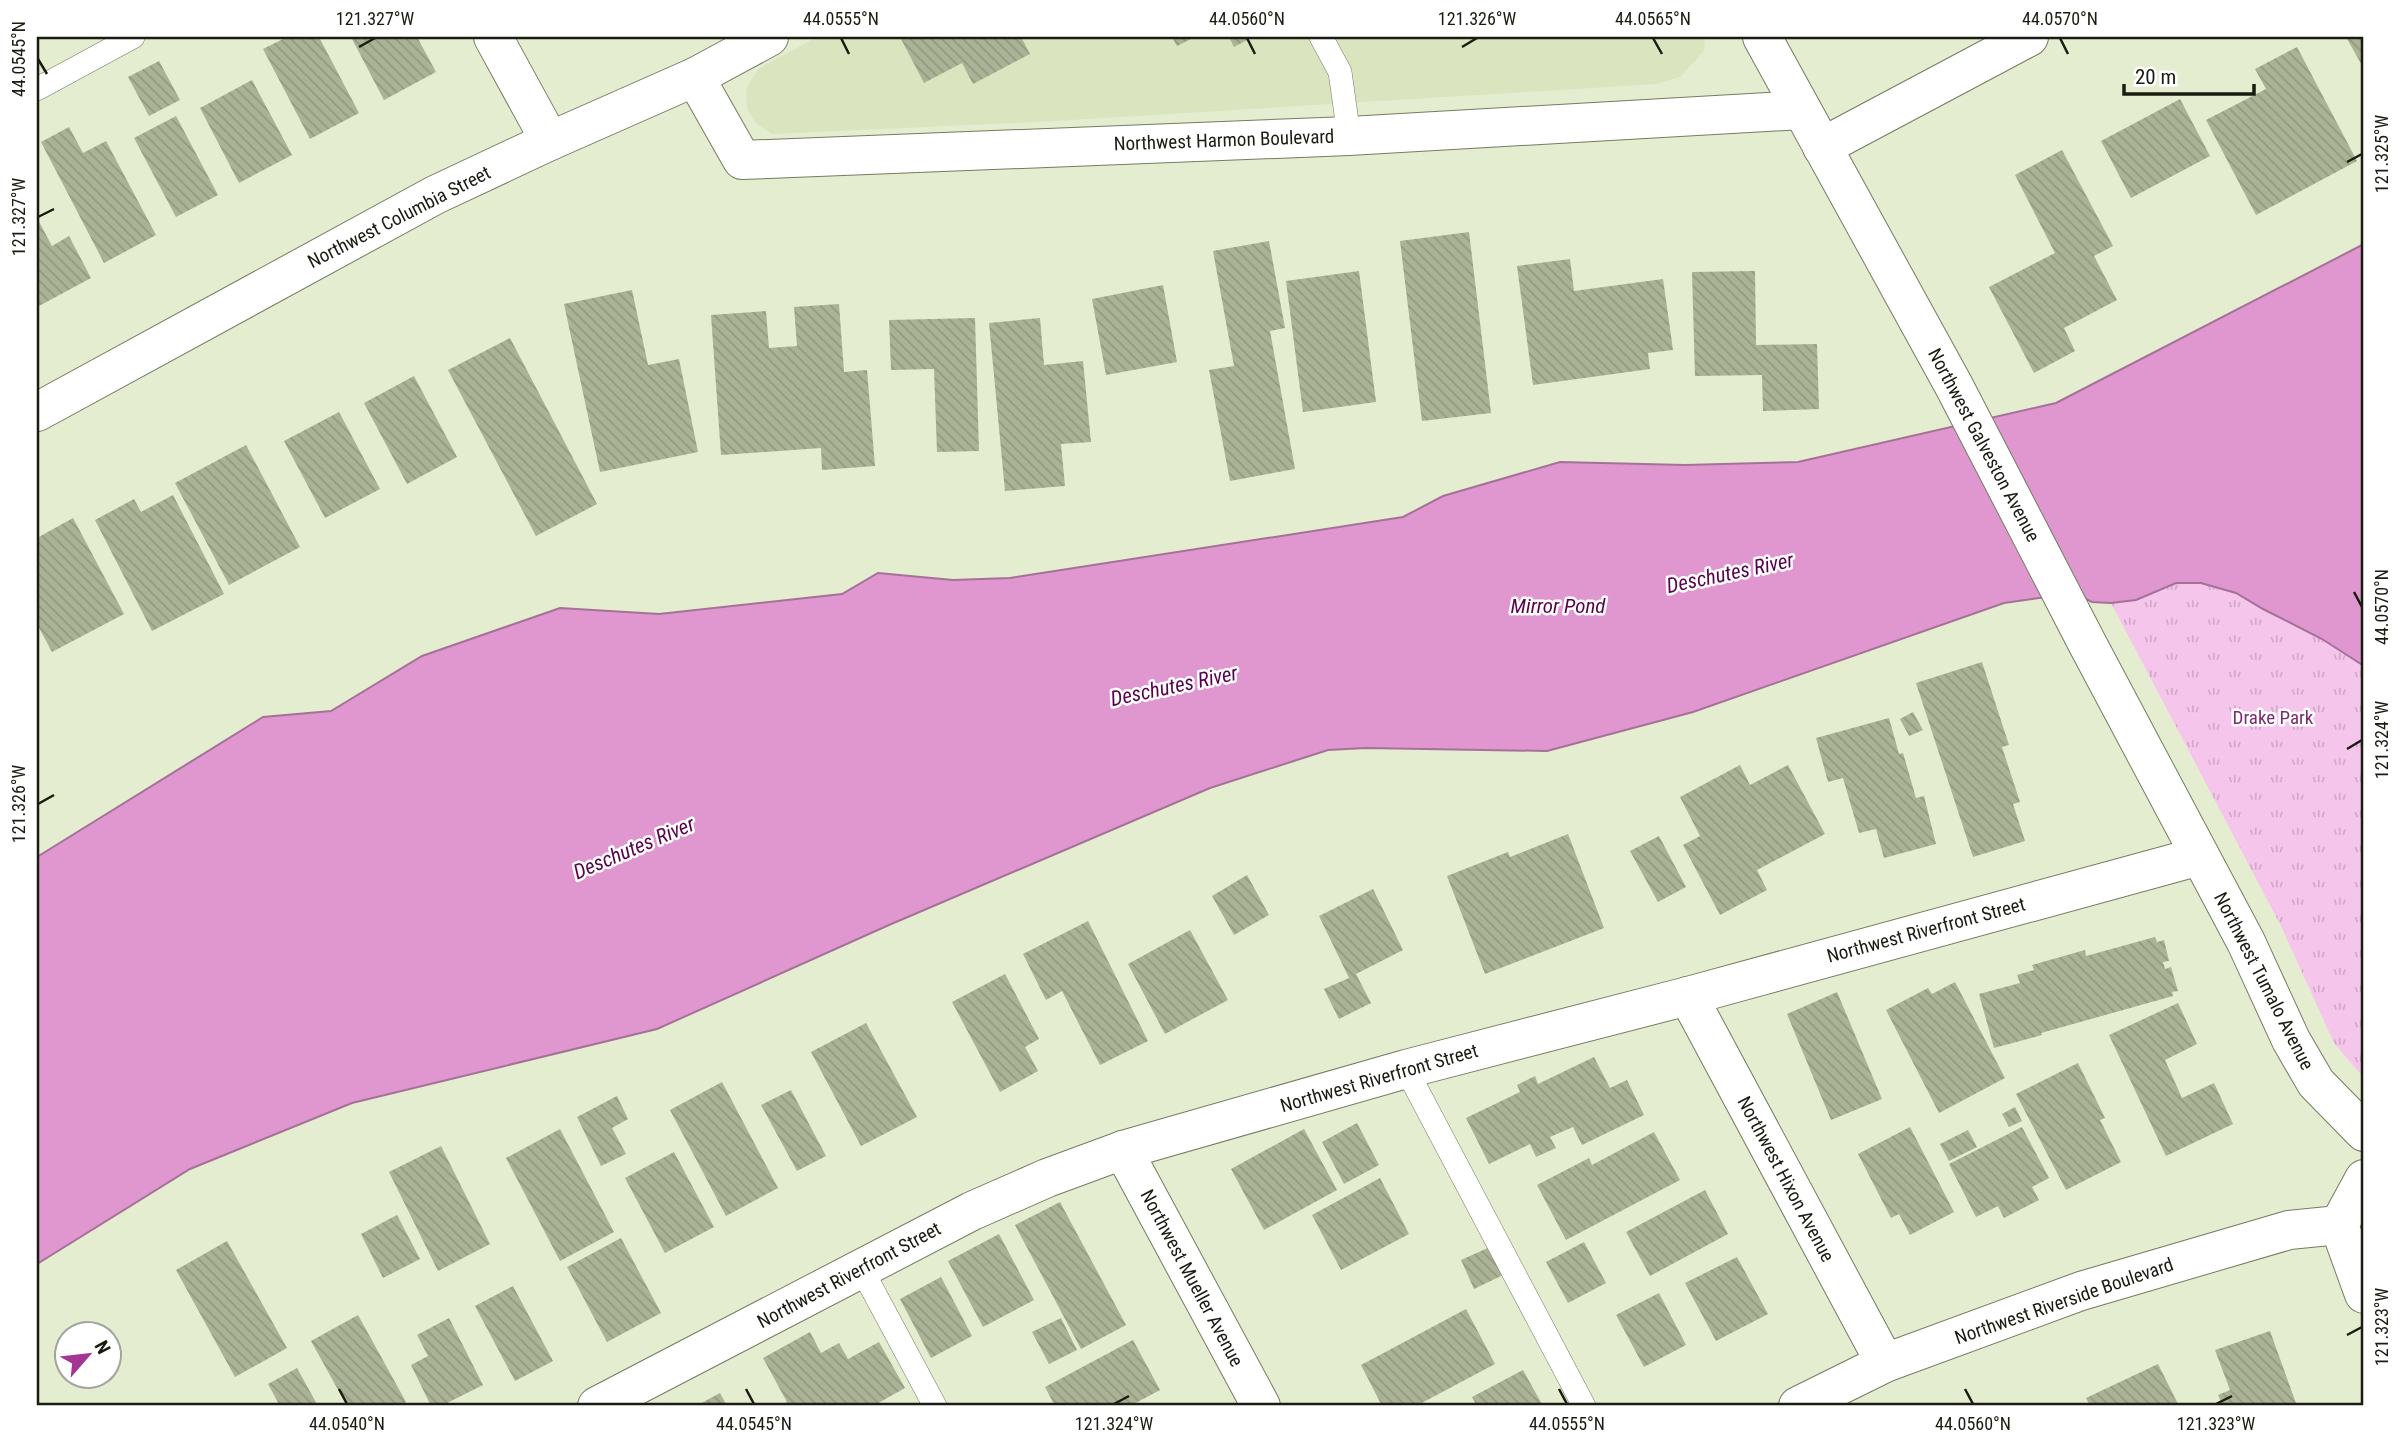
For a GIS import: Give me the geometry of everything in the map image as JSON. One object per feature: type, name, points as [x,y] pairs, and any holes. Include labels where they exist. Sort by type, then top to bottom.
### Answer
[{"type":"street","points":[[493,37],[550,141]]},
{"type":"street","name":"Northwest Columbia Street","points":[[37,412],[435,195],[695,77],[769,37]]},
{"type":"street","name":"Northwest Galveston Avenue","points":[[1762,37],[1954,386],[2200,856]]},
{"type":"street","points":[[1822,146],[2029,37]]},
{"type":"street","name":"Northwest Harmon Boulevard","points":[[695,77],[742,160],[1349,135],[1802,110]]},
{"type":"street","name":"Northwest Riverfront Street","points":[[601,1406],[972,1211],[1047,1178],[1123,1150],[1406,1069],[1688,996],[2200,856]]},
{"type":"street","name":"Northwest Tumalo Avenue","points":[[2200,856],[2246,942],[2291,1040],[2316,1083],[2364,1132]]},
{"type":"street","name":"Northwest Hixon Avenue","points":[[1688,996],[1885,1363]]},
{"type":"street","name":"Northwest Mueller Avenue","points":[[1123,1150],[1261,1406]]},
{"type":"street","points":[[2364,1179],[2339,1224],[2364,1294]]},
{"type":"street","name":"Northwest Riverside Boulevard","points":[[1798,1406],[1885,1363],[2081,1291],[2289,1230],[2339,1224]]},
{"type":"lane","points":[[37,89],[133,37]]},
{"type":"lane","points":[[1321,37],[1340,72],[1349,135]]},
{"type":"lane","points":[[1406,1069],[1584,1406]]},
{"type":"lane","points":[[861,1268],[934,1406]]},
{"type":"shaded area","points":[[817,37],[1705,37],[1704,51],[1680,77],[1656,84],[1055,121],[772,134],[756,123],[747,109],[746,89],[758,69]]},
{"type":"green space","name":"Drake Park","points":[[2176,583],[2201,583],[2236,593],[2322,639],[2364,666],[2364,1078],[2334,1043],[2281,926],[2111,603],[2136,600]]},
{"type":"water","points":[[2364,244],[2364,666],[2322,639],[2236,593],[2201,583],[2176,583],[2136,600],[2111,603],[2092,602],[2074,593],[2004,603],[1693,712],[1547,751],[1366,748],[1328,750],[1210,788],[889,925],[657,1029],[352,1103],[190,1169],[37,1264],[37,857],[263,717],[331,711],[422,656],[560,608],[659,614],[842,594],[878,573],[953,580],[1010,578],[1403,517],[1443,496],[1560,462],[1685,465],[1798,462],[2056,403]]},
{"type":"building","points":[[287,37],[319,37],[359,113],[310,139],[263,49]]},
{"type":"building","points":[[351,37],[417,37],[436,72],[384,100]]},
{"type":"building","points":[[900,37],[1021,37],[1030,54],[973,84],[962,63],[924,83]]},
{"type":"building","points":[[1172,37],[1195,37],[1177,46]]},
{"type":"building","points":[[1229,37],[1253,37],[1234,47]]},
{"type":"building","points":[[2346,37],[2364,37],[2364,69]]},
{"type":"building","points":[[2297,47],[2357,161],[2256,215],[2206,120],[2266,89],[2255,69]]},
{"type":"building","points":[[159,61],[180,100],[149,116],[128,77]]},
{"type":"building","points":[[252,80],[292,155],[239,183],[200,108]]},
{"type":"building","points":[[2180,99],[2210,156],[2131,198],[2101,141]]},
{"type":"building","points":[[176,116],[218,195],[176,217],[134,138]]},
{"type":"building","points":[[69,127],[83,153],[106,141],[156,235],[104,263],[41,142]]},
{"type":"building","points":[[2062,150],[2113,246],[2094,256],[2117,300],[2064,328],[2075,351],[2034,373],[1989,287],[2055,253],[2015,175]]},
{"type":"building","points":[[37,218],[52,246],[69,236],[91,278],[39,306],[37,302]]},
{"type":"building","points":[[1469,232],[1491,413],[1422,421],[1400,241]]},
{"type":"building","points":[[1269,241],[1285,328],[1270,331],[1295,469],[1230,481],[1209,370],[1234,366],[1213,251]]},
{"type":"building","points":[[1570,259],[1574,291],[1663,279],[1673,350],[1648,353],[1650,369],[1533,385],[1517,266]]},
{"type":"building","points":[[1359,271],[1376,402],[1303,412],[1286,281]]},
{"type":"building","points":[[1755,271],[1756,345],[1817,344],[1819,409],[1763,411],[1762,375],[1695,376],[1692,272]]},
{"type":"building","points":[[1163,285],[1177,362],[1106,375],[1092,299]]},
{"type":"building","points":[[632,290],[648,365],[679,359],[698,452],[600,472],[564,304]]},
{"type":"building","points":[[839,304],[844,372],[867,370],[875,466],[822,470],[821,448],[721,455],[711,315],[766,311],[769,348],[797,346],[794,307]]},
{"type":"building","points":[[975,318],[979,451],[937,452],[934,369],[891,370],[889,320]]},
{"type":"building","points":[[1040,318],[1044,365],[1083,361],[1091,442],[1061,444],[1065,486],[1005,491],[989,323]]},
{"type":"building","points":[[510,338],[597,504],[536,536],[448,370]]},
{"type":"building","points":[[414,376],[457,457],[407,484],[364,403]]},
{"type":"building","points":[[339,412],[380,489],[325,518],[284,441]]},
{"type":"building","points":[[246,445],[300,547],[229,585],[175,483]]},
{"type":"building","points":[[173,495],[224,594],[152,631],[95,520],[134,499],[141,512]]},
{"type":"building","points":[[73,518],[124,614],[52,652],[37,624],[37,538]]},
{"type":"building","points":[[1982,662],[2009,745],[2002,747],[2020,802],[2013,804],[2025,841],[1973,857],[1916,683]]},
{"type":"building","points":[[1913,712],[1923,730],[1909,736],[1900,719]]},
{"type":"building","points":[[1889,718],[1916,798],[1924,796],[1936,844],[1884,858],[1876,829],[1859,833],[1843,778],[1828,782],[1816,738]]},
{"type":"building","points":[[1740,765],[1750,785],[1788,765],[1825,834],[1757,870],[1767,890],[1720,915],[1683,845],[1700,836],[1680,797]]},
{"type":"building","points":[[1568,834],[1604,928],[1485,974],[1447,876],[1508,852],[1510,857]]},
{"type":"building","points":[[1659,836],[1686,887],[1658,902],[1630,851]]},
{"type":"building","points":[[1247,875],[1269,915],[1234,935],[1212,896]]},
{"type":"building","points":[[1373,889],[1403,950],[1356,974],[1371,1003],[1339,1019],[1324,989],[1349,978],[1319,916]]},
{"type":"building","points":[[1088,921],[1148,1041],[1100,1065],[1062,991],[1046,1000],[1023,954]]},
{"type":"building","points":[[1190,930],[1228,1000],[1165,1034],[1128,964]]},
{"type":"building","points":[[2155,937],[2157,942],[2164,940],[2169,961],[2163,962],[2165,969],[2171,967],[2178,991],[2172,992],[2173,996],[1994,1048],[1979,994],[2020,983],[2017,975],[2034,970],[2032,965],[2085,950],[2086,956]]},
{"type":"building","points":[[1005,974],[1039,1039],[1025,1047],[1038,1071],[1000,1092],[952,1002]]},
{"type":"building","points":[[1955,982],[2005,1078],[1939,1113],[1886,1010],[1928,988],[1932,994]]},
{"type":"building","points":[[1837,992],[1882,1099],[1831,1120],[1787,1014]]},
{"type":"building","points":[[2178,1003],[2197,1044],[2165,1060],[2182,1098],[2214,1083],[2233,1124],[2166,1156],[2109,1035]]},
{"type":"building","points":[[866,1023],[917,1117],[861,1146],[811,1052]]},
{"type":"building","points":[[1594,1057],[1610,1088],[1627,1080],[1644,1115],[1582,1145],[1573,1127],[1550,1137],[1556,1148],[1536,1157],[1530,1144],[1489,1164],[1466,1118],[1520,1092],[1517,1085],[1535,1076],[1538,1084]]},
{"type":"building","points":[[2078,1063],[2105,1118],[2100,1120],[2121,1162],[2066,1190],[2016,1094]]},
{"type":"building","points":[[722,1082],[778,1188],[726,1216],[670,1110]]},
{"type":"building","points":[[791,1090],[826,1156],[797,1171],[761,1105]]},
{"type":"building","points":[[617,1096],[628,1119],[612,1128],[626,1154],[601,1166],[577,1117]]},
{"type":"building","points":[[2015,1107],[2022,1121],[2009,1127],[2002,1114]]},
{"type":"building","points":[[1357,1123],[1379,1165],[1344,1184],[1322,1142]]},
{"type":"building","points":[[1910,1127],[1954,1212],[1910,1235],[1899,1214],[1891,1218],[1858,1154]]},
{"type":"building","points":[[2022,1127],[2049,1178],[2032,1187],[2039,1200],[2004,1218],[1998,1206],[1976,1217],[1949,1164]]},
{"type":"building","points":[[560,1129],[614,1232],[560,1261],[506,1158]]},
{"type":"building","points":[[1304,1129],[1337,1190],[1264,1230],[1231,1169]]},
{"type":"building","points":[[1968,1130],[1977,1147],[1949,1161],[1940,1144]]},
{"type":"building","points":[[1654,1132],[1680,1180],[1566,1240],[1537,1185],[1589,1158],[1592,1165]]},
{"type":"building","points":[[441,1146],[490,1244],[438,1271],[389,1172]]},
{"type":"building","points":[[674,1152],[714,1227],[665,1253],[625,1178]]},
{"type":"building","points":[[1380,1178],[1409,1234],[1341,1270],[1312,1215]]},
{"type":"building","points":[[1705,1190],[1728,1234],[1650,1276],[1626,1232]]},
{"type":"building","points":[[1060,1202],[1126,1325],[1081,1349],[1015,1225]]},
{"type":"building","points":[[397,1215],[420,1259],[383,1278],[361,1234]]},
{"type":"building","points":[[999,1234],[1034,1300],[983,1327],[948,1261]]},
{"type":"building","points":[[621,1238],[661,1313],[607,1342],[567,1267]]},
{"type":"building","points":[[227,1241],[287,1348],[235,1377],[176,1270]]},
{"type":"building","points":[[1584,1242],[1606,1283],[1568,1303],[1546,1262]]},
{"type":"building","points":[[1490,1247],[1503,1275],[1474,1289],[1461,1260]]},
{"type":"building","points":[[1737,1257],[1768,1314],[1716,1341],[1685,1283]]},
{"type":"building","points":[[941,1277],[972,1336],[931,1358],[900,1299]]},
{"type":"building","points":[[513,1286],[553,1361],[515,1381],[475,1306]]},
{"type":"building","points":[[1659,1293],[1686,1345],[1644,1367],[1616,1315]]},
{"type":"building","points":[[1466,1309],[1495,1364],[1416,1406],[1382,1406],[1361,1365]]},
{"type":"building","points":[[358,1315],[406,1402],[398,1406],[347,1406],[311,1341]]},
{"type":"building","points":[[449,1318],[483,1385],[441,1406],[431,1406],[411,1365],[428,1356],[417,1335]]},
{"type":"building","points":[[1061,1318],[1077,1350],[1049,1364],[1032,1332]]},
{"type":"building","points":[[2270,1331],[2297,1406],[2223,1406],[2218,1395],[2230,1390],[2215,1350]]},
{"type":"building","points":[[810,1332],[821,1353],[839,1343],[848,1359],[879,1342],[905,1388],[873,1406],[780,1406],[787,1402],[763,1358]]},
{"type":"building","points":[[1133,1340],[1160,1390],[1130,1406],[1055,1406],[1045,1387]]},
{"type":"building","points":[[2158,1364],[2179,1406],[2090,1406],[2086,1398]]},
{"type":"building","points":[[297,1368],[318,1406],[280,1406],[268,1384]]},
{"type":"building","points":[[1523,1370],[1543,1406],[1477,1406],[1472,1397]]},
{"type":"building","points":[[720,1393],[727,1406],[696,1406]]},
{"type":"water label","name":"Deschutes River","points":[[1730,573]]},
{"type":"water label","name":"Mirror Pond","points":[[1558,606]]},
{"type":"water label","name":"Deschutes River","points":[[1174,686]]},
{"type":"water label","name":"Deschutes River","points":[[634,848]]}]
